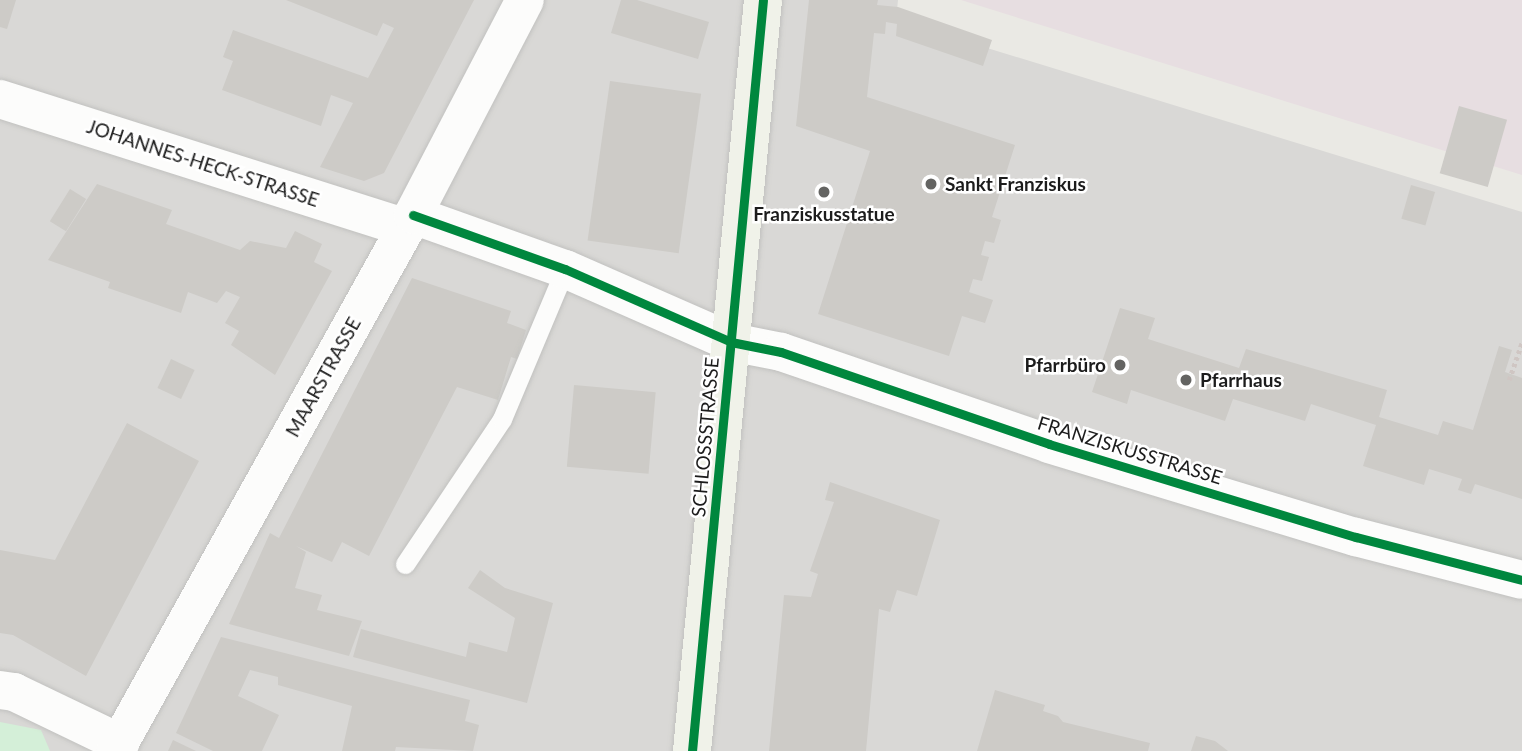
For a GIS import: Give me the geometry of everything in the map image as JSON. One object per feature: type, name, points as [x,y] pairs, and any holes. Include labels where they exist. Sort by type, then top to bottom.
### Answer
[{"type":"street","name":"MAARSTRASSE","points":[[118,747],[410,221],[525,0]]},
{"type":"street","name":"SCHLOSSSTRASSE","points":[[692,751],[763,0]]},
{"type":"street","name":"JOHANNES-HECK-STRASSE","points":[[0,99],[565,269],[731,342]]},
{"type":"street","name":"FRANZISKUSSTRASSE","points":[[731,342],[781,352],[1049,444],[1222,496],[1522,580]]},
{"type":"street","points":[[0,690],[15,692],[118,747]]},
{"type":"lane","points":[[405,564],[502,419],[565,269]]},
{"type":"path","points":[[1509,380],[1522,343]]},
{"type":"shaded area","points":[[0,0],[898,0],[896,20],[1522,212],[1522,751],[0,751]]},
{"type":"shaded area","points":[[961,0],[1522,0],[1522,175]]},
{"type":"green space","points":[[0,722],[41,730],[50,751],[0,751]]},
{"type":"building","points":[[0,0],[16,0],[7,29],[0,27]]},
{"type":"building","points":[[286,0],[474,0],[384,173],[364,181],[320,167],[353,103],[331,95],[321,126],[222,90],[233,61],[223,57],[233,30],[368,78],[394,28],[383,23],[377,36]]},
{"type":"building","points":[[621,0],[637,0],[709,22],[698,59],[611,33]]},
{"type":"building","name":"Sankt Franziskus","points":[[809,0],[878,0],[877,5],[898,7],[992,40],[983,66],[896,36],[897,24],[886,22],[885,34],[874,33],[867,97],[1015,145],[992,217],[1001,220],[994,243],[985,241],[981,255],[989,257],[982,281],[973,279],[969,292],[993,300],[985,323],[962,316],[949,356],[818,314],[870,151],[796,126]]},
{"type":"building","points":[[610,81],[701,94],[679,253],[588,240]]},
{"type":"building","points":[[1459,106],[1507,120],[1488,187],[1440,173]]},
{"type":"building","points":[[97,184],[172,210],[166,224],[240,250],[250,241],[286,248],[295,231],[322,244],[314,262],[332,271],[275,375],[231,345],[239,331],[225,323],[240,297],[226,291],[217,303],[188,292],[181,313],[108,288],[110,282],[48,260]]},
{"type":"building","points":[[1411,185],[1435,192],[1425,226],[1401,219]]},
{"type":"building","points":[[70,189],[86,199],[66,231],[50,221]]},
{"type":"building","points":[[412,278],[511,311],[507,323],[526,330],[517,359],[511,357],[498,400],[457,387],[369,556],[342,542],[332,562],[296,546],[306,552],[295,588],[322,595],[317,610],[362,621],[349,656],[229,624],[270,533],[279,538]]},
{"type":"building","points":[[1120,308],[1155,318],[1148,339],[1239,368],[1246,349],[1387,390],[1379,417],[1438,435],[1443,421],[1473,430],[1499,346],[1512,350],[1505,372],[1522,378],[1522,499],[1475,484],[1471,494],[1458,490],[1462,479],[1429,469],[1424,485],[1363,466],[1376,425],[1311,404],[1305,421],[1233,399],[1225,421],[1131,390],[1127,404],[1092,392]]},
{"type":"building","points":[[171,359],[195,370],[181,399],[157,388]]},
{"type":"building","points":[[574,385],[656,392],[649,474],[567,467]]},
{"type":"building","points":[[127,423],[199,461],[86,676],[13,635],[0,633],[0,550],[55,560]]},
{"type":"building","points":[[830,482],[940,520],[917,596],[897,590],[890,612],[879,609],[866,751],[769,751],[784,595],[811,597],[818,574],[810,571],[834,502],[825,500]]},
{"type":"building","points":[[480,570],[505,588],[553,603],[527,703],[353,657],[361,629],[466,657],[469,642],[507,652],[515,618],[468,588]]},
{"type":"building","points":[[221,637],[470,700],[465,721],[479,725],[473,751],[396,747],[395,751],[342,751],[352,706],[278,685],[278,677],[250,670],[238,696],[279,715],[262,751],[213,751],[176,733]]},
{"type":"building","points":[[995,690],[1045,705],[1043,711],[1058,716],[1063,722],[1150,743],[1148,751],[977,751]]},
{"type":"building","points":[[1196,736],[1215,741],[1228,751],[1191,751]]},
{"type":"building","points":[[173,740],[196,751],[168,751]]},
{"type":"cycle path","points":[[692,751],[763,0]]},
{"type":"cycle path","points":[[413,215],[565,269],[731,342],[781,352],[1049,444],[1356,537],[1522,580]]},
{"type":"place","name":"Sankt Franziskus","points":[[931,184]]},
{"type":"place","name":"Franziskusstatue","points":[[824,192]]},
{"type":"place","name":"Pfarrbüro","points":[[1120,365]]},
{"type":"place","name":"Pfarrhaus","points":[[1186,380]]}]
